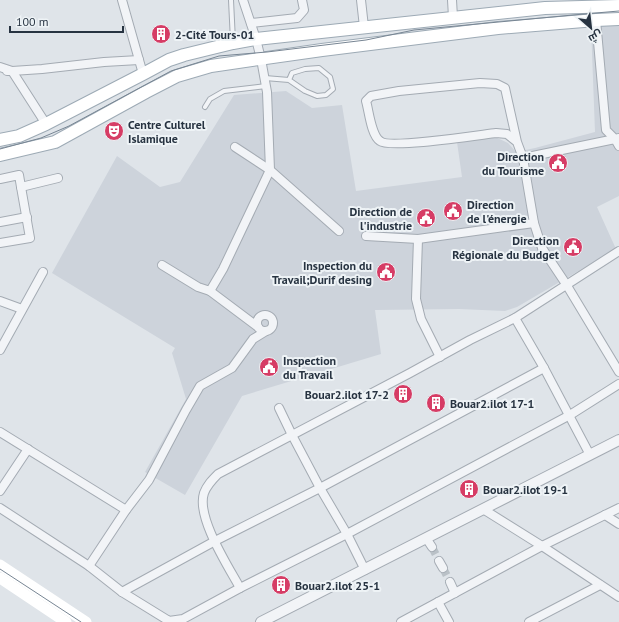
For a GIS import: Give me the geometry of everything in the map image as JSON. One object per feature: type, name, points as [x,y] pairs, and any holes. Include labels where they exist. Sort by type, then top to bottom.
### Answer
[{"type":"main road","points":[[0,140],[18,136],[46,124],[169,60],[233,43],[256,39],[453,17],[544,4],[614,4]]},
{"type":"main road","points":[[0,156],[54,142],[177,76],[211,66],[322,50],[498,28],[619,19]]},
{"type":"main road","points":[[0,565],[86,622]]},
{"type":"main road","points":[[0,578],[66,622]]},
{"type":"street","points":[[122,0],[143,74]]},
{"type":"street","points":[[210,291],[223,268],[270,170],[265,82],[256,39],[243,0]]},
{"type":"street","points":[[251,23],[297,18],[304,10],[302,0]]},
{"type":"street","points":[[361,0],[364,27]]},
{"type":"street","points":[[452,0],[453,17]]},
{"type":"street","points":[[596,20],[606,130],[618,141]]},
{"type":"street","points":[[0,72],[139,60]]},
{"type":"street","points":[[0,67],[12,71],[46,124]]},
{"type":"street","points":[[517,142],[507,134],[496,133],[403,144],[384,144],[379,141],[374,133],[366,101],[371,96],[399,91],[480,83],[497,84],[505,88],[517,142],[523,158],[534,223],[542,248],[566,284],[619,372]]},
{"type":"street","points":[[523,158],[618,141]]},
{"type":"street","points":[[235,147],[270,170],[339,231]]},
{"type":"street","points":[[0,179],[19,175],[30,238],[0,243]]},
{"type":"street","points":[[21,187],[58,178]]},
{"type":"street","points":[[0,222],[27,217]]},
{"type":"street","points":[[366,236],[418,239],[534,223]]},
{"type":"street","points":[[418,239],[416,298],[420,319],[440,357]]},
{"type":"street","points":[[240,588],[214,541],[203,510],[203,495],[208,483],[218,474],[470,340],[515,318],[566,284],[618,254]]},
{"type":"street","points":[[162,264],[198,287],[210,291],[262,330],[266,331]]},
{"type":"street","points":[[0,350],[43,272]]},
{"type":"street","points":[[0,301],[22,309]]},
{"type":"street","points":[[89,566],[126,510],[149,480],[200,386],[232,368],[253,340],[271,328],[271,319],[267,316],[259,318],[257,322],[258,327]]},
{"type":"street","points":[[515,318],[570,415],[590,455]]},
{"type":"street","points":[[122,592],[214,541],[320,488],[544,368]]},
{"type":"street","points":[[0,508],[89,566],[122,592],[169,621],[183,619],[240,588],[347,534],[570,415],[619,384]]},
{"type":"street","points":[[278,408],[320,488],[347,534],[364,570]]},
{"type":"street","points":[[0,432],[126,510]]},
{"type":"street","points":[[261,622],[619,440]]},
{"type":"street","points":[[0,491],[28,449]]},
{"type":"street","points":[[401,622],[542,546],[619,508]]},
{"type":"street","points":[[483,509],[542,546],[619,598]]},
{"type":"street","points":[[605,515],[619,524]]},
{"type":"street","points":[[426,538],[432,547]]},
{"type":"street","points":[[450,582],[455,593]]},
{"type":"street","points":[[529,622],[600,585]]},
{"type":"street","points":[[438,602],[449,622]]},
{"type":"lane","points":[[231,0],[233,43]]},
{"type":"lane","points":[[205,107],[210,99],[224,91],[265,82],[289,80],[305,91],[317,96],[326,95],[333,89],[330,77],[319,68],[305,69],[292,73],[289,80]]},
{"type":"shaded area","points":[[619,23],[619,196],[597,207],[616,249],[517,307],[505,311],[459,309],[375,310],[381,354],[242,396],[185,495],[145,472],[186,399],[172,353],[175,348],[52,273],[117,156],[160,187],[180,182],[234,95],[286,91],[312,108],[342,105],[356,191],[462,177],[457,142],[493,136],[508,143],[516,152],[595,132],[591,26]]},
{"type":"tunnel","points":[[432,547],[439,561]]},
{"type":"tunnel","points":[[443,568],[450,582]]},
{"type":"tram line","points":[[0,149],[41,138],[69,126],[171,71],[219,56],[267,52],[366,40],[414,30],[619,11]]},
{"type":"tram line","points":[[0,569],[81,622]]},
{"type":"place","name":"2-Cité Tours-01","points":[[161,34]]},
{"type":"place","name":"Centre Culturel Islamique","points":[[114,131]]},
{"type":"place","name":"Direction du Tourisme","points":[[558,163]]},
{"type":"place","name":"Direction de l'énergie","points":[[453,211]]},
{"type":"place","name":"Direction de l'industrie","points":[[426,218]]},
{"type":"place","name":"Direction Régionale du Budget","points":[[573,247]]},
{"type":"place","name":"Inspection du Travail;Durif desing","points":[[386,272]]},
{"type":"place","name":"Inspection du Travail","points":[[269,367]]},
{"type":"place","name":"Bouar2.ilot 17-2","points":[[403,394]]},
{"type":"place","name":"Bouar2.ilot 17-1","points":[[436,403]]},
{"type":"place","name":"Bouar2.ilot 19-1","points":[[469,489]]},
{"type":"place","name":"Bouar2.ilot 25-1","points":[[281,585]]}]
